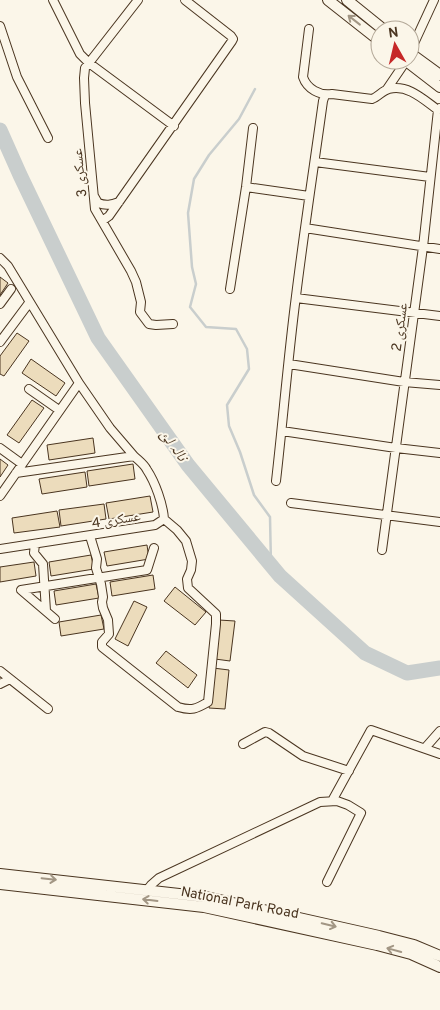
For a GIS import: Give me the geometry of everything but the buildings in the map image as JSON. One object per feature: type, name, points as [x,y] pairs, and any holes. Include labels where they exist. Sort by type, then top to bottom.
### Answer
[{"type":"street","points":[[53,0],[80,54],[89,63],[174,126]]},
{"type":"street","name":"عسکری 3","points":[[138,0],[85,68],[84,103],[95,209],[136,282],[141,302],[140,312],[144,318],[149,324],[173,324]]},
{"type":"street","points":[[102,221],[110,216],[233,39],[185,0]]},
{"type":"street","points":[[328,0],[370,33]]},
{"type":"street","points":[[347,0],[372,20]]},
{"type":"street","points":[[420,30],[434,0]]},
{"type":"street","points":[[0,26],[17,76],[48,138]]},
{"type":"street","points":[[310,29],[303,77],[306,84],[312,89],[325,95],[332,94],[372,99],[378,97],[387,89],[399,70]]},
{"type":"street","points":[[420,60],[440,75]]},
{"type":"street","points":[[418,70],[440,87]]},
{"type":"street","points":[[387,89],[397,88],[409,91],[439,109]]},
{"type":"street","points":[[276,482],[296,298],[309,196],[325,95]]},
{"type":"street","name":"عسکری 2","points":[[382,550],[423,247],[439,109]]},
{"type":"street","points":[[230,289],[253,128]]},
{"type":"street","points":[[315,162],[430,177]]},
{"type":"street","points":[[246,187],[309,196]]},
{"type":"street","points":[[94,196],[98,203],[105,206],[120,202]]},
{"type":"street","points":[[305,228],[440,249]]},
{"type":"street","points":[[0,258],[8,266],[78,383],[110,428],[147,468],[163,510],[164,519],[186,541],[192,560],[191,570],[187,579],[188,588],[216,614],[208,702],[188,710],[178,707],[102,648],[102,642],[109,634],[109,623],[103,608],[101,584],[96,568],[97,559],[90,536]]},
{"type":"street","points":[[0,304],[11,289]]},
{"type":"street","points":[[296,298],[440,316]]},
{"type":"street","points":[[0,342],[30,303]]},
{"type":"street","points":[[289,364],[440,386]]},
{"type":"street","points":[[0,496],[78,383]]},
{"type":"street","points":[[30,390],[59,410]]},
{"type":"street","points":[[282,431],[440,454]]},
{"type":"street","points":[[0,448],[22,464]]},
{"type":"street","points":[[16,473],[134,456]]},
{"type":"street","points":[[291,503],[440,522]]},
{"type":"street","name":"عسکری 4","points":[[0,550],[155,525],[164,519]]},
{"type":"street","points":[[35,544],[34,553],[43,564],[46,611]]},
{"type":"street","points":[[55,619],[20,590],[147,570],[154,548]]},
{"type":"street","points":[[0,672],[48,709]]},
{"type":"street","points":[[0,684],[10,679]]},
{"type":"street","points":[[332,801],[371,730],[440,754]]},
{"type":"street","points":[[425,748],[440,731]]},
{"type":"street","points":[[243,744],[265,732],[269,733],[303,756],[349,771]]},
{"type":"street","points":[[147,890],[159,878],[320,802],[337,801],[361,813],[327,882]]},
{"type":"street","name":"National Park Road","points":[[0,874],[206,897],[379,936],[414,945],[440,956]]},
{"type":"street","name":"National Park Road","points":[[0,884],[204,906],[377,945],[411,954],[440,966]]},
{"type":"waterway","points":[[255,89],[239,119],[209,155],[194,179],[188,213],[192,267],[196,284],[190,307],[206,327],[236,329],[247,349],[249,369],[227,405],[229,426],[254,495],[270,517],[271,565]]},
{"type":"waterway","name":"نالہ لئ","points":[[0,130],[98,338],[188,465],[280,576],[365,653],[407,673],[440,668]]}]
